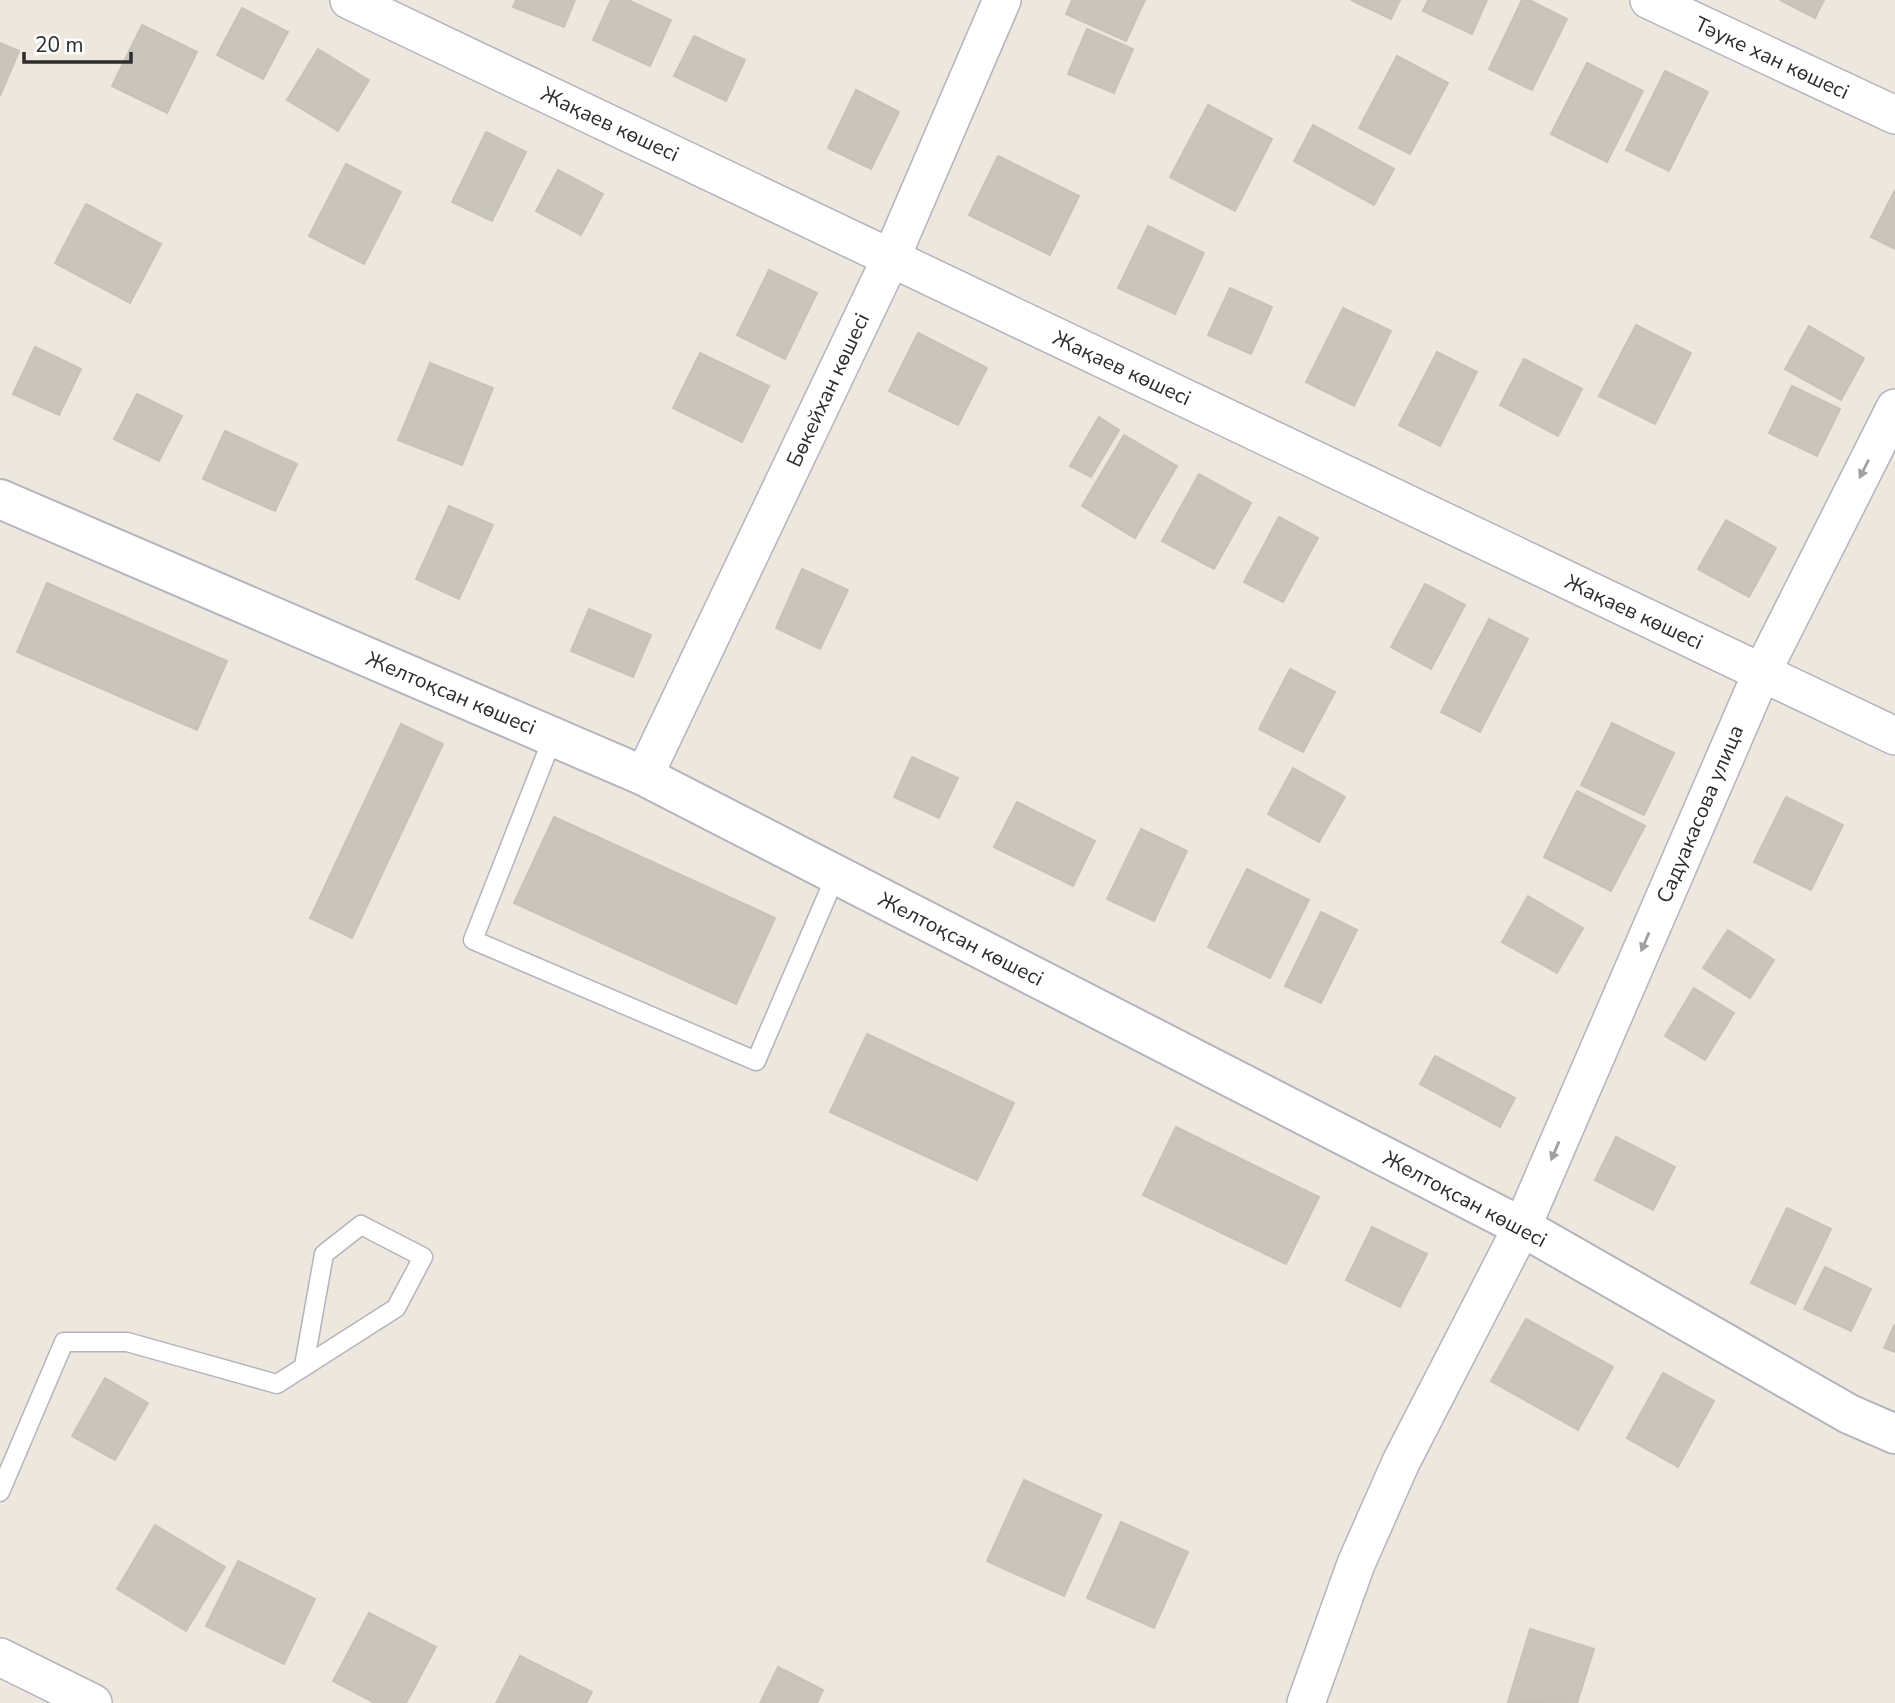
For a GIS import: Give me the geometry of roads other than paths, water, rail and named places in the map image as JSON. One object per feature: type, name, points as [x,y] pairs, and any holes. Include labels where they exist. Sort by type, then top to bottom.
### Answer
[{"type":"street","name":"Жақаев көшесі","points":[[349,0],[1895,736]]},
{"type":"street","name":"Бөкейхан көшесі","points":[[644,776],[891,258],[1002,0]]},
{"type":"street","name":"Тәуке хан көшесі","points":[[1649,0],[1895,115]]},
{"type":"street","name":"Садуакасова улица","points":[[1306,1703],[1356,1564],[1401,1462],[1522,1227],[1762,673],[1895,408]]},
{"type":"street","name":"Желтоқсан көшесі","points":[[0,499],[644,776],[1522,1227],[1849,1414],[1895,1434]]},
{"type":"street","points":[[0,1657],[93,1703]]},
{"type":"lane","points":[[553,737],[472,940],[756,1061],[836,875]]},
{"type":"lane","points":[[0,1492],[64,1342],[127,1342],[277,1384],[396,1308],[422,1257],[361,1225],[324,1254],[304,1366]]}]
